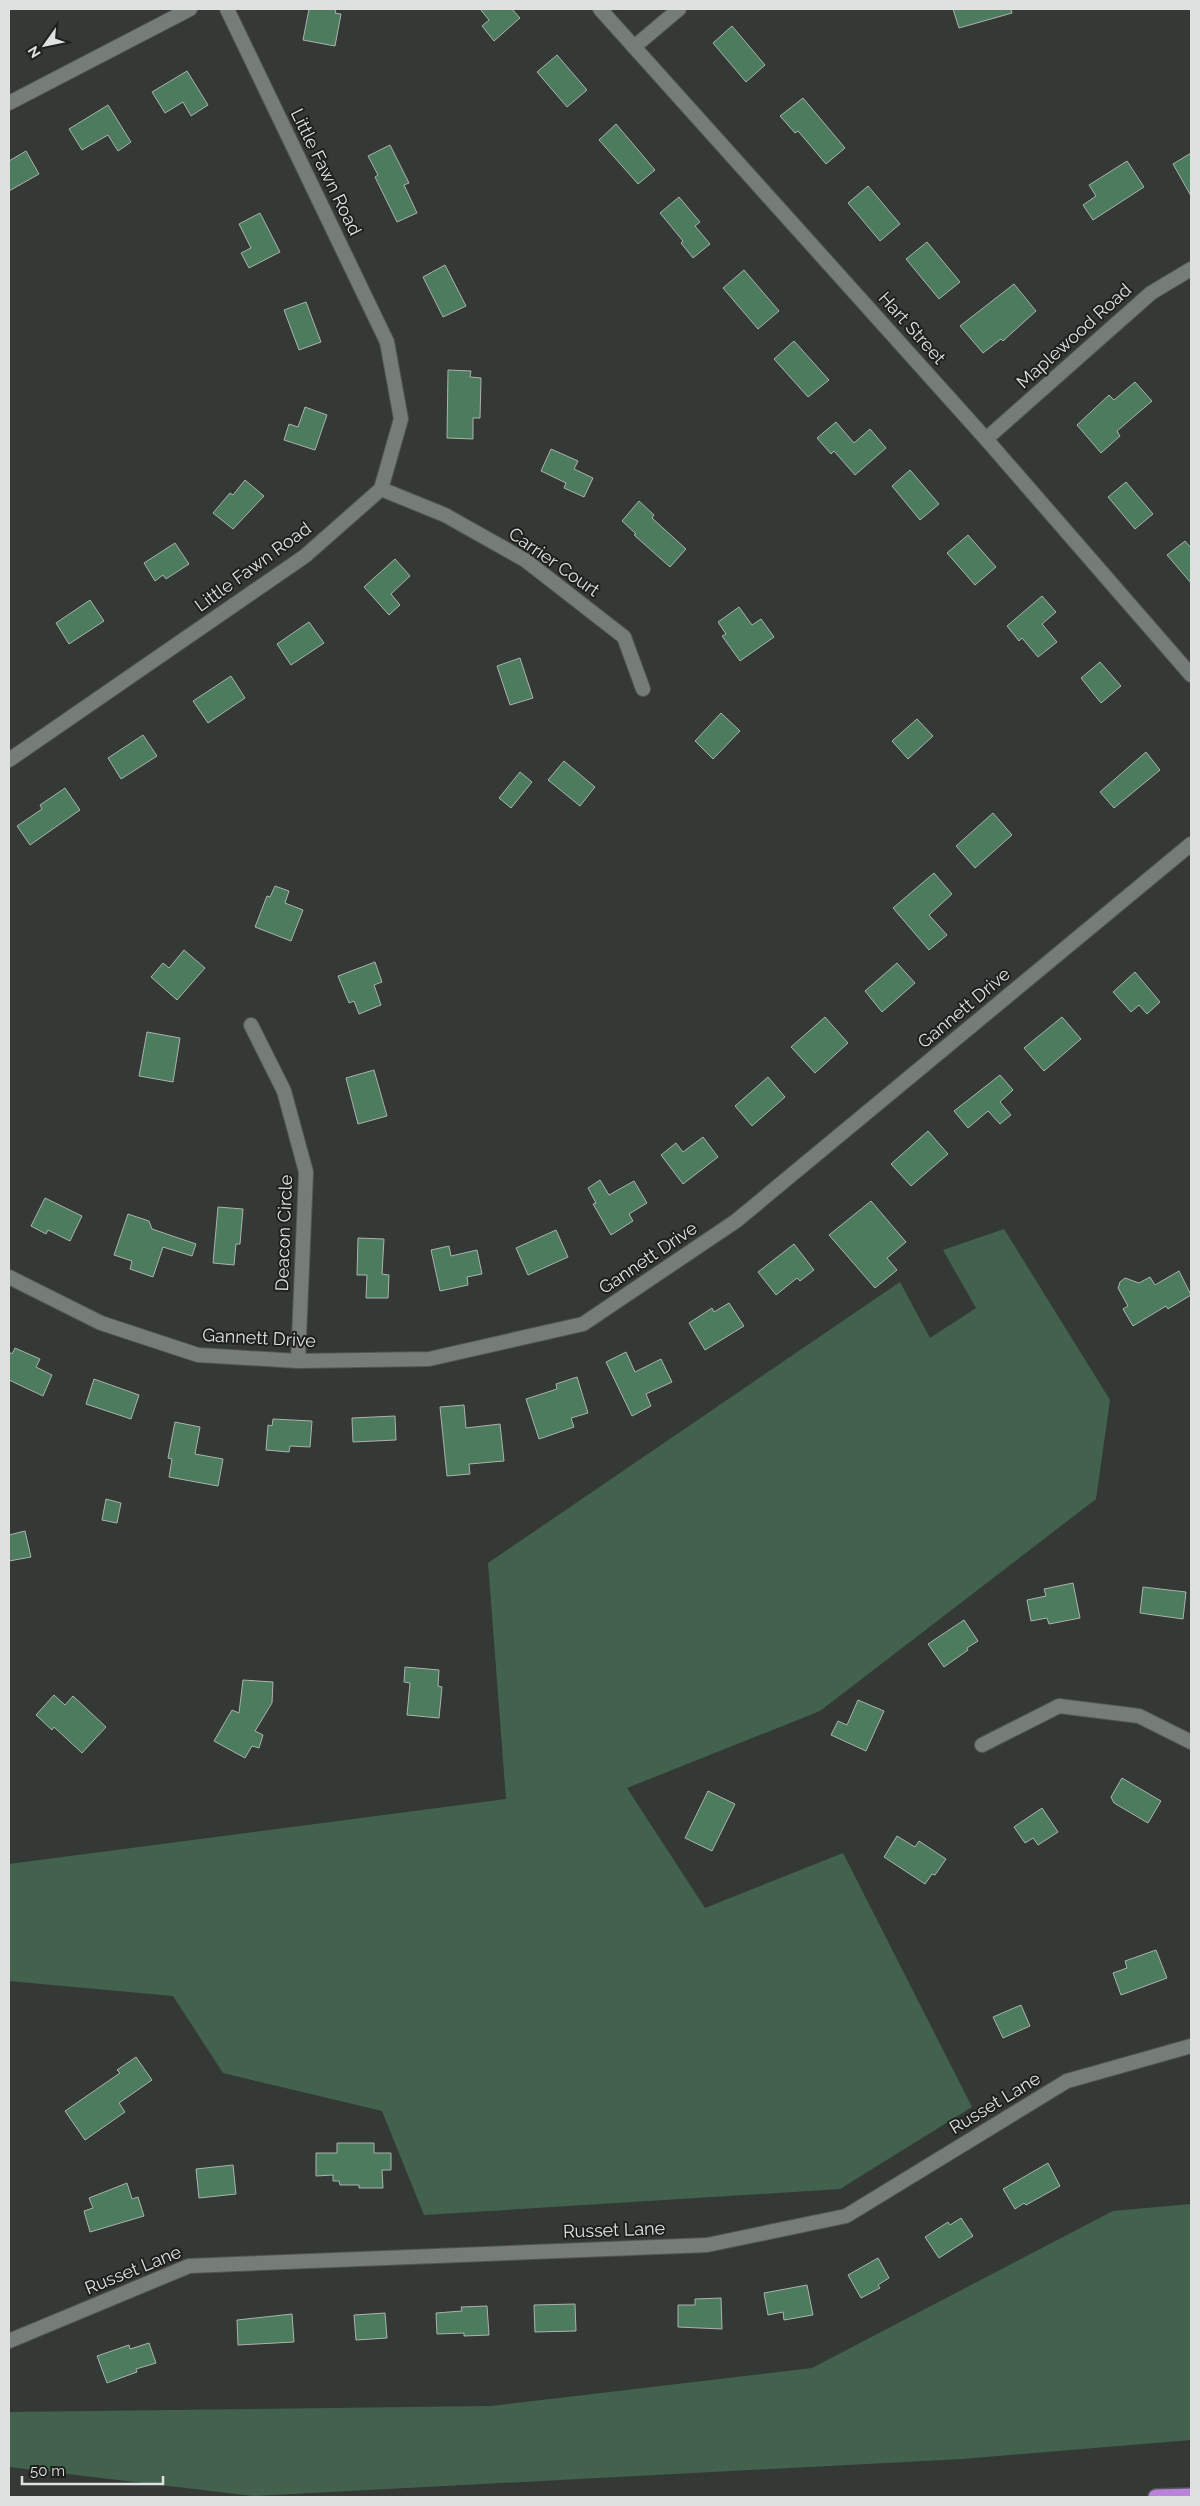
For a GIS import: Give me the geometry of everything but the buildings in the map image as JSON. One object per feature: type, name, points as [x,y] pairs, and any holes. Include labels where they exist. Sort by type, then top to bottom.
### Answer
[{"type":"highway","points":[[1156,2497],[1191,2496]]},
{"type":"street","points":[[9,103],[190,9]]},
{"type":"street","name":"Little Fawn Road","points":[[9,760],[305,556],[381,489],[401,419],[387,342],[226,9]]},
{"type":"street","name":"Hart Street","points":[[600,9],[986,439],[1191,675]]},
{"type":"street","points":[[634,47],[679,9]]},
{"type":"street","name":"Maplewood Road","points":[[986,439],[1151,293],[1191,270]]},
{"type":"street","name":"Carrier Court","points":[[381,489],[445,515],[533,566],[624,637],[643,689]]},
{"type":"street","name":"Gannett Drive","points":[[9,1278],[100,1323],[198,1355],[298,1361],[429,1359],[583,1324],[736,1221],[1191,844]]},
{"type":"street","name":"Deacon Circle","points":[[252,1026],[284,1091],[306,1172],[298,1361]]},
{"type":"street","points":[[982,1745],[1059,1706],[1139,1716],[1191,1742]]},
{"type":"street","name":"Russet Lane","points":[[9,2341],[189,2266],[707,2245],[846,2216],[1067,2081],[1191,2046]]},
{"type":"green space","points":[[1004,1229],[1110,1400],[1096,1499],[820,1711],[627,1788],[705,1908],[843,1853],[972,2107],[840,2189],[424,2215],[382,2111],[223,2073],[173,1996],[9,1981],[9,1864],[506,1799],[488,1563],[900,1282],[930,1338],[976,1308],[943,1250]]},
{"type":"green space","points":[[1191,2204],[1191,2440],[962,2459],[253,2496],[9,2467],[9,2412],[491,2406],[812,2368],[1113,2211]]}]
